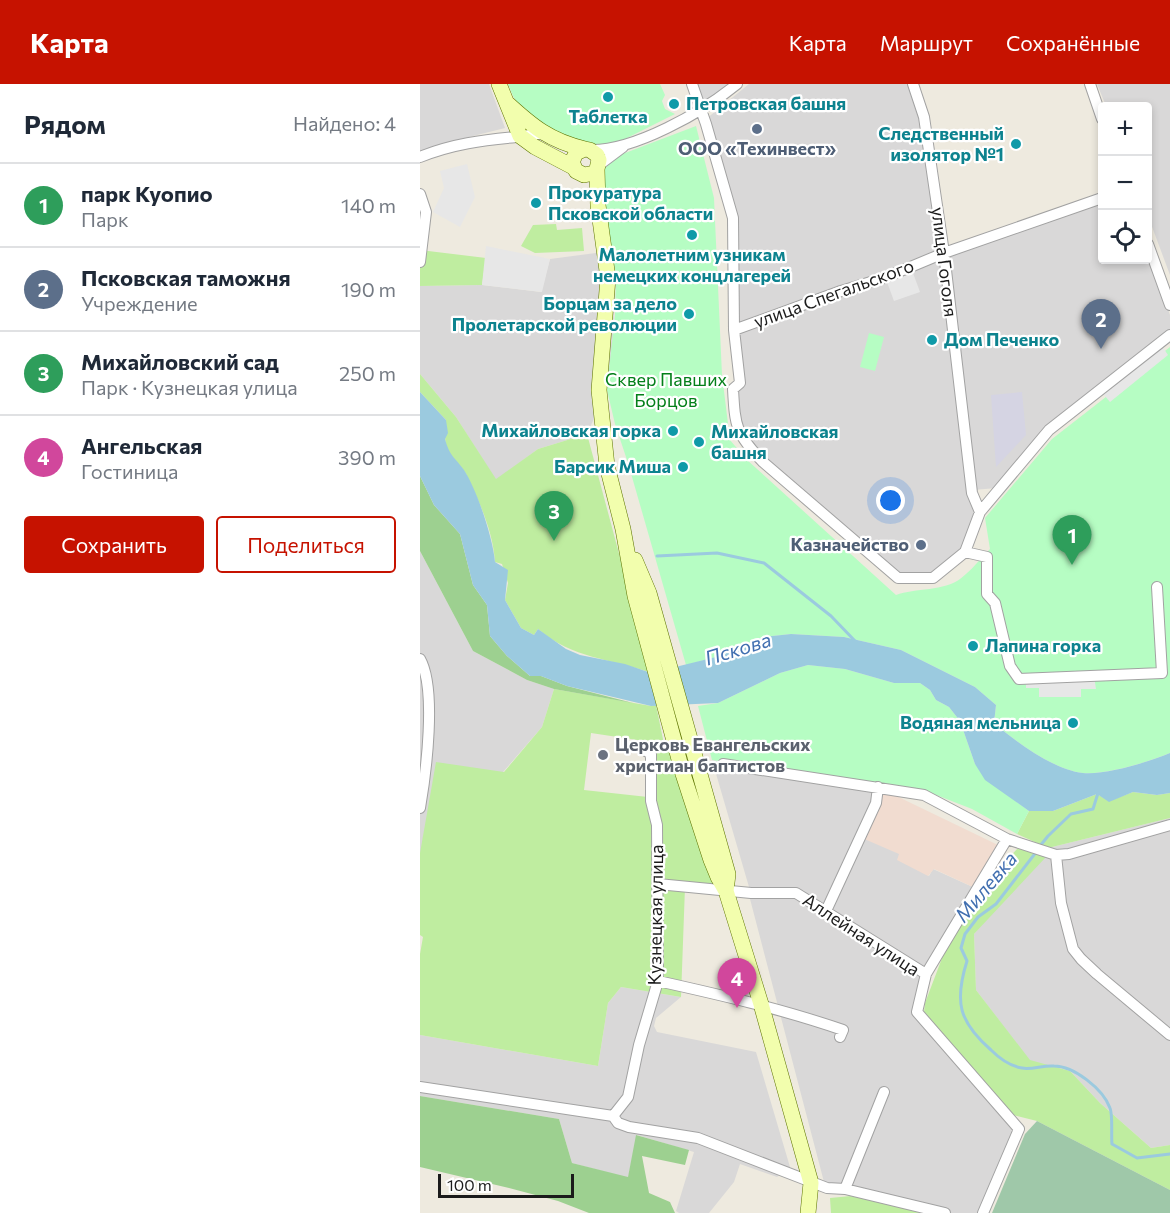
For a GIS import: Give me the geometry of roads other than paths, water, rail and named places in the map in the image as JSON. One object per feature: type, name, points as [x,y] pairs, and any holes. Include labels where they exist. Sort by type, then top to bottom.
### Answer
[{"type":"street","points":[[499,84],[520,136],[576,170],[589,175],[628,143]]},
{"type":"street","points":[[692,84],[733,218],[734,330],[740,383],[733,389],[735,419],[743,441],[763,462],[898,578],[933,578],[965,552],[980,512],[1049,430],[1170,335]]},
{"type":"street","points":[[601,223],[572,162],[576,153],[587,149],[600,150],[628,143],[701,110],[737,84]]},
{"type":"street","name":"улица Гоголя","points":[[913,84],[924,117],[944,253],[972,493],[980,512]]},
{"type":"street","points":[[1090,84],[1098,107]]},
{"type":"street","points":[[505,101],[547,136]]},
{"type":"street","points":[[420,157],[463,143],[534,133],[587,149],[597,155],[598,205],[608,278],[599,390],[607,466],[691,773],[711,860],[726,891],[762,1004],[811,1186],[818,1202],[818,1213]]},
{"type":"street","points":[[502,137],[535,147]]},
{"type":"street","points":[[420,194],[426,212],[420,262]]},
{"type":"street","name":"улица Спегальского","points":[[734,330],[841,291],[885,278],[944,253],[1098,199]]},
{"type":"street","points":[[1152,255],[1170,305]]},
{"type":"street","points":[[965,552],[987,557],[987,594],[995,603],[1010,666],[1019,679],[1162,673],[1157,587]]},
{"type":"street","points":[[420,658],[427,678],[429,694],[425,780],[420,808]]},
{"type":"street","name":"Кузнецкая улица","points":[[613,1116],[628,1097],[639,1045],[658,981],[657,825],[651,801],[651,753],[641,748]]},
{"type":"street","points":[[723,764],[924,795],[1007,838],[1052,854],[1069,854],[1170,825]]},
{"type":"street","points":[[826,911],[876,803],[878,787]]},
{"type":"street","points":[[926,974],[1007,838]]},
{"type":"street","points":[[1052,854],[1060,903],[1073,949],[1081,959],[1170,1035]]},
{"type":"street","name":"Аллейная улица","points":[[658,885],[726,891],[796,893],[926,974],[917,1012],[1019,1129],[983,1213]]},
{"type":"street","points":[[658,981],[762,1004],[843,1030],[840,1037]]},
{"type":"street","points":[[420,1087],[613,1116],[618,1123],[628,1127],[698,1138],[811,1186],[845,1189],[945,1213]]},
{"type":"street","points":[[845,1189],[884,1092]]},
{"type":"street","points":[[808,1213],[811,1186]]},
{"type":"water","name":"Пскова","points":[[420,392],[446,420],[447,445],[474,489],[488,528],[495,562],[508,570],[505,600],[521,628],[534,635],[538,629],[566,649],[580,655],[625,664],[651,673],[720,656],[763,637],[791,634],[844,637],[901,650],[975,687],[996,705],[994,723],[1024,746],[1060,767],[1083,773],[1104,772],[1139,764],[1170,753],[1170,793],[1157,795],[1133,792],[1109,802],[1097,794],[1053,811],[1029,811],[985,780],[975,764],[960,721],[949,707],[936,700],[930,690],[920,683],[894,683],[845,669],[808,665],[780,673],[718,703],[651,706],[567,686],[541,676],[530,676],[507,656],[490,636],[487,605],[473,585],[460,534],[434,505],[420,476]]},
{"type":"waterway","points":[[657,556],[717,553],[764,563],[831,616],[856,642]]},
{"type":"waterway","name":"Милевка","points":[[1040,846],[1071,814],[1093,809],[1098,793]]},
{"type":"waterway","name":"Милевка","points":[[1037,851],[996,904],[978,917],[965,934],[961,948],[967,961],[960,1000],[966,1020],[980,1040],[1009,1064],[1026,1068],[1062,1067],[1087,1080],[1101,1093],[1110,1108],[1112,1144],[1137,1158],[1170,1154]]},
{"type":"place","name":"Таблетка","points":[[608,97]]},
{"type":"place","name":"Петровская башня","points":[[674,104]]},
{"type":"place","name":"ООО «Техинвест»","points":[[757,129]]},
{"type":"place","name":"Следственный изолятор №1","points":[[1016,144]]},
{"type":"place","name":"Прокуратура Псковской области","points":[[536,203]]},
{"type":"place","name":"Малолетним узникам немецких концлагерей","points":[[692,235]]},
{"type":"place","name":"Борцам за дело Пролетарской революции","points":[[689,314]]},
{"type":"place","name":"Дом Печенко","points":[[932,340]]},
{"type":"place","name":"Псковская таможня","points":[[1101,349]]},
{"type":"place","name":"Михайловская горка","points":[[673,431]]},
{"type":"place","name":"Михайловская башня","points":[[699,442]]},
{"type":"place","name":"Барсик Миша","points":[[683,467]]},
{"type":"place","name":"Михайловский сад","points":[[554,541]]},
{"type":"place","name":"Казначейство","points":[[921,545]]},
{"type":"place","name":"парк Куопио","points":[[1072,565]]},
{"type":"place","name":"Лапина горка","points":[[973,646]]},
{"type":"place","name":"Водяная мельница","points":[[1073,723]]},
{"type":"place","name":"Церковь Евангельских христиан баптистов","points":[[603,755]]},
{"type":"place","name":"Ангельская","points":[[737,1008]]},
{"type":"park label","name":"Сквер Павших Борцов","points":[[666,390]]}]
